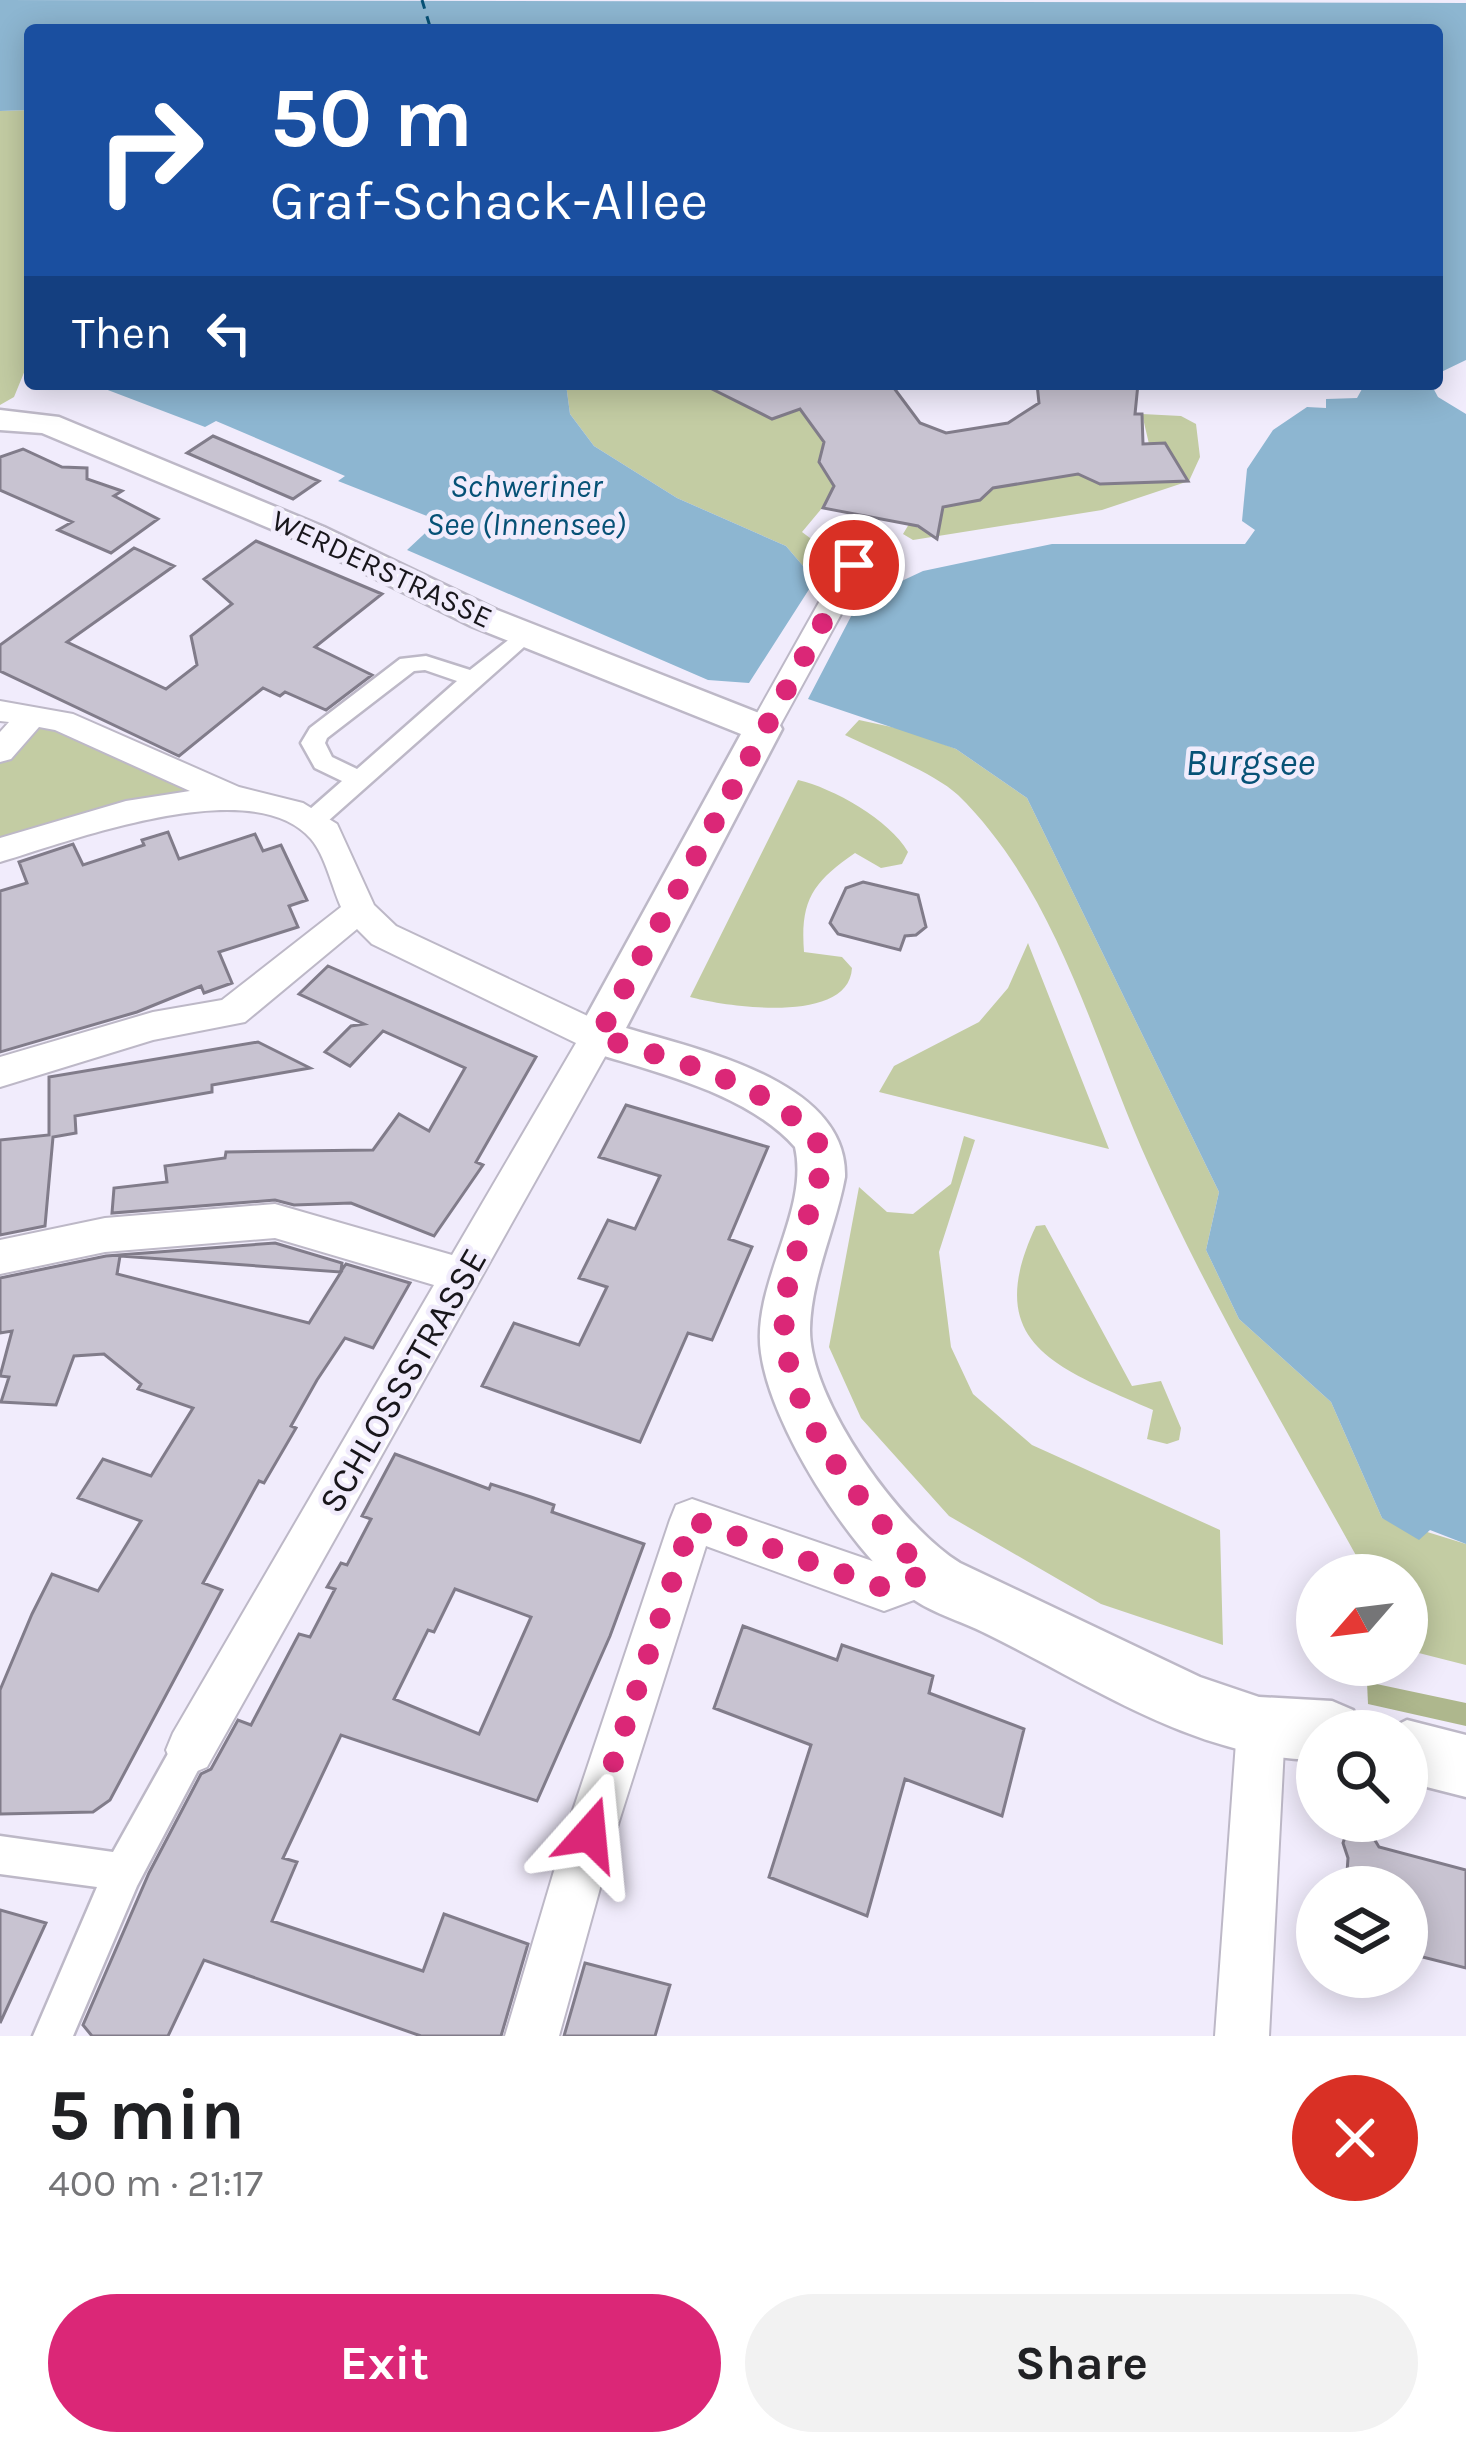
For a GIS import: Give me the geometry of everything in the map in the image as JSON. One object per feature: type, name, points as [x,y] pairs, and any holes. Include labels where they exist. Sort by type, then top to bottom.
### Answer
[{"type":"street","name":"WERDERSTRASSE","points":[[0,420],[48,424],[312,534],[392,577],[524,634],[774,711]]},
{"type":"street","points":[[774,711],[848,575]]},
{"type":"street","points":[[310,823],[524,634]]},
{"type":"street","points":[[360,780],[323,762],[314,743],[317,733],[408,664],[426,663],[474,679]]},
{"type":"street","name":"SCHLOSSSTRASSE","points":[[53,2036],[123,1872],[598,1037],[774,711]]},
{"type":"street","points":[[0,752],[16,714],[62,721],[230,796],[292,811],[325,832],[360,912],[384,935],[598,1037],[662,1057],[776,1104],[816,1137],[824,1154],[787,1292],[784,1358],[797,1396],[878,1518],[925,1574],[1191,1702],[1262,1727],[1296,1729]]},
{"type":"street","points":[[0,850],[126,812],[230,796]]},
{"type":"street","points":[[0,1072],[153,1026],[232,1012],[360,912]]},
{"type":"street","points":[[0,1257],[105,1235],[275,1221],[463,1276]]},
{"type":"street","points":[[532,2036],[590,1834],[692,1520],[884,1588],[925,1574]]},
{"type":"street","points":[[1242,2036],[1262,1727]]},
{"type":"street","points":[[1428,1756],[1466,1766]]},
{"type":"street","points":[[0,1855],[123,1872]]},
{"type":"green space","points":[[24,110],[24,373],[14,397],[0,405],[0,111]]},
{"type":"green space","points":[[567,390],[741,390],[772,418],[800,409],[828,447],[821,455],[821,468],[843,483],[802,532],[818,544],[824,562],[815,580],[786,546],[677,498],[594,446],[570,414]]},
{"type":"green space","points":[[1142,414],[1181,416],[1196,424],[1200,457],[1189,481],[1102,510],[913,540],[903,534],[909,524],[932,533],[939,530],[936,524],[946,504],[980,500],[993,488],[1080,473],[1100,484],[1187,481],[1165,444],[1149,444]]},
{"type":"green space","points":[[32,717],[230,796],[0,850],[0,752]]},
{"type":"green space","points":[[859,720],[910,731],[956,749],[1027,798],[1219,1192],[1206,1250],[1239,1319],[1331,1402],[1382,1518],[1466,1544],[1466,1665],[1428,1655],[1428,1554],[1355,1554],[1197,1266],[1129,1118],[1070,970],[1022,877],[993,834],[947,786],[845,735]]},
{"type":"green space","points":[[798,780],[859,807],[888,828],[908,852],[902,864],[881,868],[855,853],[812,894],[804,919],[804,952],[842,957],[852,968],[846,986],[831,998],[784,1008],[690,997]]},
{"type":"green space","points":[[1028,943],[1109,1149],[879,1092],[894,1066],[979,1022],[1008,988]]},
{"type":"green space","points":[[964,1136],[975,1140],[939,1252],[951,1347],[973,1394],[1032,1445],[1220,1530],[1223,1645],[1101,1604],[949,1516],[861,1418],[829,1347],[859,1187],[887,1212],[913,1214],[951,1184]]},
{"type":"green space","points":[[1045,1225],[1132,1386],[1161,1381],[1181,1428],[1179,1440],[1167,1444],[1147,1439],[1153,1410],[1060,1365],[1023,1326],[1017,1299],[1021,1267],[1036,1226]]},
{"type":"green space","points":[[1367,1686],[1466,1703],[1466,1726],[1428,1717],[1428,1710],[1368,1704]]},
{"type":"water","points":[[0,0],[1466,3],[1466,360],[1443,371],[1443,24],[24,24],[24,110],[0,111]]},
{"type":"water","name":"Schweriner See (Innensee)","points":[[108,390],[567,390],[570,414],[594,446],[677,498],[786,546],[815,580],[749,683],[708,680],[407,550],[437,522],[432,518],[338,481],[345,476],[216,421],[205,427]]},
{"type":"water","name":"Burgsee","points":[[1361,390],[1434,390],[1466,414],[1466,1544],[1430,1530],[1419,1540],[1382,1518],[1331,1402],[1239,1319],[1206,1250],[1219,1192],[1027,798],[956,749],[808,699],[859,601],[923,571],[1052,544],[1245,544],[1255,530],[1242,521],[1247,469],[1273,430],[1307,407],[1326,408],[1326,399],[1357,398]]},
{"type":"building","points":[[714,390],[895,390],[920,423],[946,433],[1008,423],[1039,403],[1038,390],[1137,390],[1135,414],[1142,414],[1143,444],[1165,443],[1188,481],[1100,484],[1078,474],[993,488],[980,500],[943,507],[937,539],[918,526],[823,508],[834,486],[819,462],[824,442],[800,409],[772,419]]},
{"type":"building","points":[[213,436],[319,481],[293,499],[187,453]]},
{"type":"building","points":[[23,449],[62,467],[87,468],[87,479],[122,491],[114,496],[158,519],[111,553],[58,530],[72,522],[0,490],[0,457]]},
{"type":"building","points":[[256,541],[382,594],[315,647],[372,675],[326,710],[263,688],[179,756],[0,671],[0,645],[134,548],[174,566],[67,642],[166,689],[197,665],[191,636],[232,604],[204,579]]},
{"type":"building","points":[[168,832],[179,859],[255,834],[263,851],[281,845],[307,900],[289,906],[298,927],[219,952],[232,983],[204,993],[201,986],[137,1012],[0,1052],[0,891],[27,883],[19,862],[73,844],[83,865]]},
{"type":"building","points":[[863,882],[918,895],[926,927],[905,936],[900,950],[838,934],[830,923],[846,888]]},
{"type":"building","points":[[328,966],[536,1057],[476,1162],[483,1165],[434,1236],[351,1203],[294,1205],[275,1200],[112,1213],[114,1188],[167,1182],[165,1166],[225,1158],[226,1152],[373,1150],[399,1114],[429,1131],[465,1068],[383,1031],[350,1066],[325,1052],[351,1026],[364,1024],[299,994]]},
{"type":"building","points":[[258,1042],[310,1068],[212,1085],[212,1092],[75,1116],[76,1133],[53,1137],[45,1226],[0,1235],[0,1140],[49,1135],[49,1077]]},
{"type":"building","points":[[626,1105],[768,1147],[729,1239],[752,1247],[722,1317],[712,1340],[688,1333],[640,1442],[482,1386],[514,1323],[579,1345],[607,1287],[579,1278],[608,1220],[635,1229],[660,1176],[599,1157]]},
{"type":"building","points":[[275,1243],[342,1263],[341,1271],[346,1264],[410,1283],[373,1348],[345,1338],[317,1380],[291,1426],[296,1428],[264,1483],[259,1481],[203,1583],[222,1590],[110,1800],[93,1812],[0,1814],[0,1690],[32,1614],[52,1574],[98,1591],[141,1521],[78,1498],[103,1459],[151,1476],[193,1408],[138,1389],[141,1384],[104,1354],[74,1356],[56,1405],[1,1402],[9,1377],[0,1376],[12,1331],[0,1333],[0,1278],[106,1256]],"holes":[[[120,1256],[341,1272],[309,1323],[117,1274]]]},
{"type":"building","points":[[395,1454],[489,1489],[491,1484],[554,1505],[552,1512],[644,1544],[610,1636],[537,1801],[341,1735],[283,1858],[297,1862],[272,1921],[423,1971],[444,1914],[528,1944],[501,2036],[421,2036],[204,1960],[168,2036],[92,2036],[83,2025],[149,1873],[201,1774],[211,1769],[238,1720],[251,1725],[299,1634],[310,1637],[335,1589],[327,1587],[341,1563],[347,1565],[371,1519],[362,1516]],"holes":[[[455,1589],[531,1617],[479,1734],[394,1699],[428,1630],[434,1632]]]},
{"type":"building","points":[[743,1626],[837,1660],[842,1645],[933,1676],[929,1693],[1024,1729],[1002,1816],[905,1779],[867,1916],[769,1877],[811,1745],[714,1708]]},
{"type":"building","points":[[1376,1842],[1379,1847],[1466,1870],[1466,1968],[1428,1958],[1428,1866],[1347,1866],[1343,1843]]},
{"type":"building","points":[[0,1910],[46,1923],[0,2023]]},
{"type":"building","points":[[585,1963],[670,1985],[655,2036],[564,2036]]},
{"type":"ferry route","points":[[422,0],[429,24]]},
{"type":"route","points":[[590,1834],[692,1520],[884,1588],[925,1574],[826,1445],[797,1396],[784,1358],[787,1292],[824,1154],[816,1137],[776,1104],[662,1057],[598,1037],[854,565]]}]
